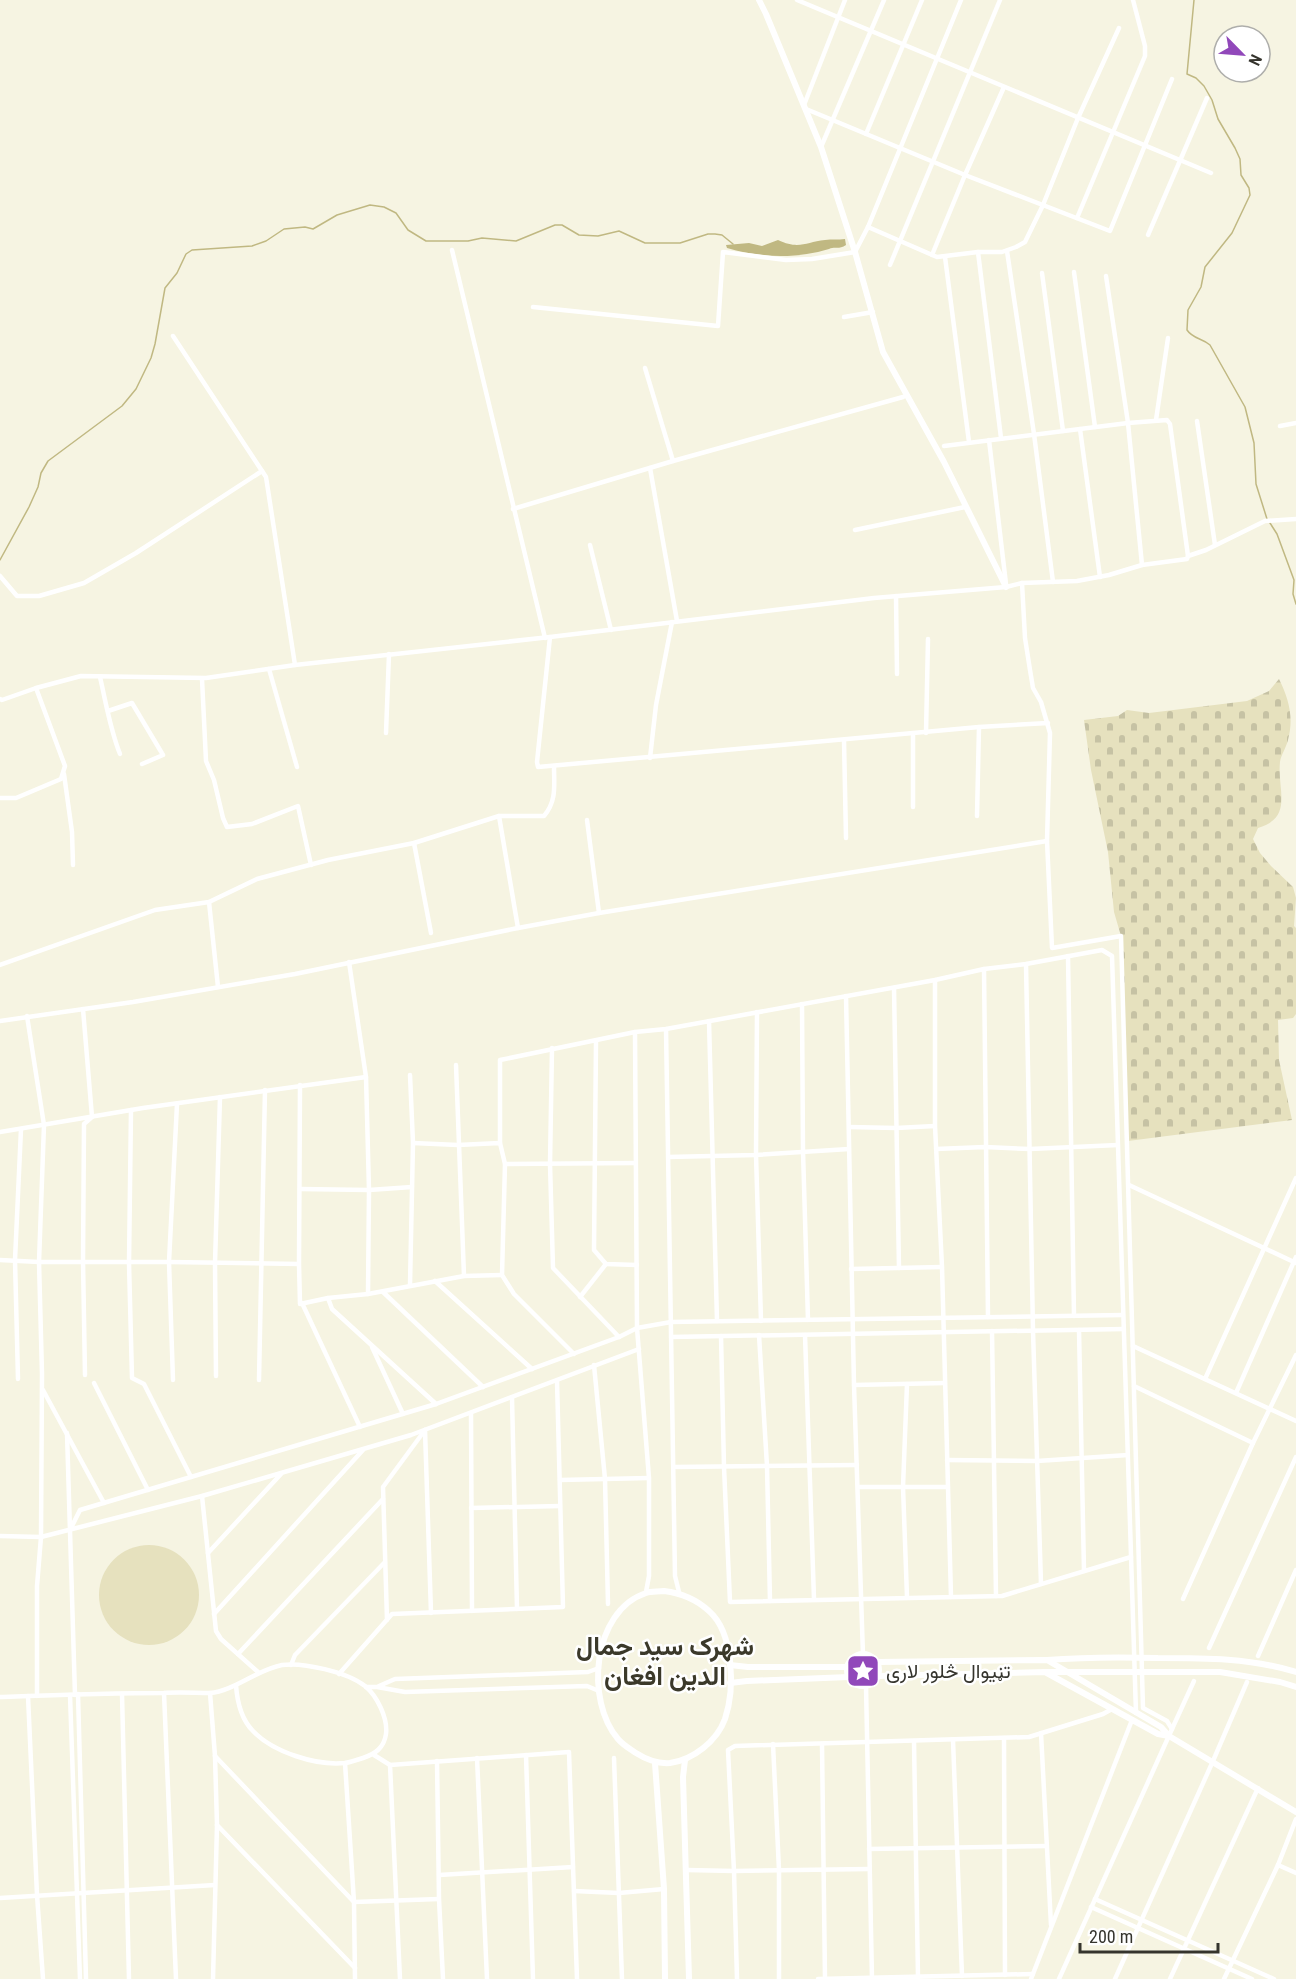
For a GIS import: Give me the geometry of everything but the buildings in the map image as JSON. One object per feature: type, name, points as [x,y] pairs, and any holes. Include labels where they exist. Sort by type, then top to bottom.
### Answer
[{"type":"street","points":[[759,0],[821,147],[884,352],[944,462],[1006,586]]},
{"type":"street","points":[[797,0],[1211,173]]},
{"type":"street","points":[[805,107],[845,0]]},
{"type":"street","points":[[821,147],[884,0]]},
{"type":"street","points":[[866,134],[922,0]]},
{"type":"street","points":[[855,252],[868,227],[961,0]]},
{"type":"street","points":[[890,265],[1000,0]]},
{"type":"street","points":[[1077,218],[1145,56],[1145,46],[1134,0]]},
{"type":"street","points":[[868,227],[932,255],[945,257],[1007,251],[1025,242],[1119,28]]},
{"type":"street","points":[[805,107],[900,149],[1110,231],[1172,79]]},
{"type":"street","points":[[932,255],[1004,87]]},
{"type":"street","points":[[1148,236],[1207,98]]},
{"type":"street","points":[[452,250],[513,509],[548,638],[538,766],[1048,723]]},
{"type":"street","points":[[1007,251],[1053,582]]},
{"type":"street","points":[[532,307],[718,326],[723,252],[786,260],[812,259],[855,252]]},
{"type":"street","points":[[978,252],[1000,438]]},
{"type":"street","points":[[945,257],[969,442]]},
{"type":"street","points":[[1074,272],[1095,427]]},
{"type":"street","points":[[1042,273],[1064,430]]},
{"type":"street","points":[[1106,276],[1128,423],[1142,565]]},
{"type":"street","points":[[844,316],[873,312]]},
{"type":"street","points":[[173,336],[266,477],[295,665]]},
{"type":"street","points":[[1156,420],[1168,338]]},
{"type":"street","points":[[645,368],[673,461]]},
{"type":"street","points":[[513,509],[673,461],[903,397]]},
{"type":"street","points":[[944,446],[1064,430],[1167,420],[1170,424],[1188,556]]},
{"type":"street","points":[[1197,421],[1215,545]]},
{"type":"street","points":[[1280,426],[1296,423]]},
{"type":"street","points":[[1080,429],[1100,577]]},
{"type":"street","points":[[989,440],[1006,586]]},
{"type":"street","points":[[650,468],[674,621],[656,705],[650,758]]},
{"type":"street","points":[[0,577],[17,596],[39,596],[84,583],[136,553],[262,471]]},
{"type":"street","points":[[855,530],[965,507]]},
{"type":"street","points":[[0,699],[81,676],[202,679],[295,665],[548,638],[896,596],[1022,583],[1077,581],[1142,565],[1187,558],[1265,521],[1296,519]]},
{"type":"street","points":[[590,545],[611,630]]},
{"type":"street","points":[[1022,583],[1025,638],[1033,688],[1041,702],[1048,723],[1050,770],[1047,841],[1052,948],[1121,936],[1134,1386],[1138,1658]]},
{"type":"street","points":[[896,596],[897,674]]},
{"type":"street","points":[[926,732],[927,639]]},
{"type":"street","points":[[386,733],[389,654]]},
{"type":"street","points":[[269,669],[297,767]]},
{"type":"street","points":[[100,677],[110,728],[120,754]]},
{"type":"street","points":[[202,679],[206,761],[214,780],[227,827],[252,824],[298,806],[311,865]]},
{"type":"street","points":[[0,798],[16,798],[61,779],[65,766],[36,688]]},
{"type":"street","points":[[108,711],[132,703],[163,755],[142,764]]},
{"type":"street","points":[[977,816],[979,728]]},
{"type":"street","points":[[913,734],[913,807]]},
{"type":"street","points":[[844,740],[846,838]]},
{"type":"street","points":[[0,965],[155,910],[209,902],[257,879],[414,843],[499,816],[544,816],[552,807],[554,799],[554,766]]},
{"type":"street","points":[[63,772],[72,832],[73,865]]},
{"type":"street","points":[[499,816],[518,928]]},
{"type":"street","points":[[587,820],[599,913]]},
{"type":"street","points":[[0,1021],[295,974],[599,913],[1047,841]]},
{"type":"street","points":[[414,843],[431,933]]},
{"type":"street","points":[[209,902],[218,987]]},
{"type":"street","points":[[574,1354],[514,1294],[502,1275],[505,1164],[500,1143],[500,1060],[635,1032],[666,1029],[894,988],[984,969],[1102,950],[1112,956],[1131,1557],[1139,1671],[1143,1708],[1167,1721],[1172,1729]]},
{"type":"street","points":[[1068,956],[1074,1316]]},
{"type":"street","points":[[349,962],[366,1077],[369,1190],[368,1294]]},
{"type":"street","points":[[1026,964],[1033,1331],[1041,1584]]},
{"type":"street","points":[[984,969],[988,1317]]},
{"type":"street","points":[[935,980],[935,1126],[944,1318],[951,1597]]},
{"type":"street","points":[[894,988],[899,1268]]},
{"type":"street","points":[[846,996],[852,1319],[863,1655]]},
{"type":"street","points":[[802,1004],[802,1151],[808,1320]]},
{"type":"street","points":[[83,1009],[92,1118]]},
{"type":"street","points":[[757,1012],[756,1155],[761,1321]]},
{"type":"street","points":[[27,1016],[44,1125],[39,1262],[41,1538],[37,1586],[37,1696]]},
{"type":"street","points":[[710,1021],[717,1321]]},
{"type":"street","points":[[666,1029],[675,1576],[679,1592]]},
{"type":"street","points":[[635,1032],[637,1329],[649,1478],[649,1576],[646,1592]]},
{"type":"street","points":[[596,1041],[594,1250],[606,1264],[637,1265]]},
{"type":"street","points":[[552,1048],[550,1164],[553,1268],[619,1337]]},
{"type":"street","points":[[456,1065],[464,1276]]},
{"type":"street","points":[[410,1075],[413,1143],[410,1285]]},
{"type":"street","points":[[0,1132],[130,1110],[366,1077]]},
{"type":"street","points":[[300,1085],[300,1304],[302,1303],[360,1427]]},
{"type":"street","points":[[259,1380],[265,1090]]},
{"type":"street","points":[[216,1376],[215,1263],[220,1097]]},
{"type":"street","points":[[173,1380],[169,1262],[177,1104]]},
{"type":"street","points":[[130,1110],[129,1263],[132,1378],[144,1384],[191,1477]]},
{"type":"street","points":[[85,1375],[84,1124],[92,1118]]},
{"type":"street","points":[[849,1127],[935,1126]]},
{"type":"street","points":[[18,1379],[15,1260],[21,1129]]},
{"type":"street","points":[[413,1143],[458,1145],[500,1143]]},
{"type":"street","points":[[936,1149],[985,1147],[1030,1149],[1118,1145]]},
{"type":"street","points":[[668,1157],[756,1155],[849,1149]]},
{"type":"street","points":[[505,1164],[635,1163]]},
{"type":"street","points":[[1205,1379],[1296,1178]]},
{"type":"street","points":[[1129,1185],[1295,1261],[1236,1394]]},
{"type":"street","points":[[300,1189],[369,1190],[412,1187]]},
{"type":"street","points":[[0,1260],[300,1264]]},
{"type":"street","points":[[580,1297],[606,1264]]},
{"type":"street","points":[[851,1269],[942,1267]]},
{"type":"street","points":[[302,1303],[383,1292],[464,1276],[502,1275]]},
{"type":"street","points":[[435,1281],[532,1369]]},
{"type":"street","points":[[383,1292],[483,1387]]},
{"type":"street","points":[[328,1298],[332,1308],[436,1404]]},
{"type":"street","points":[[70,1530],[80,1510],[436,1404],[637,1329],[671,1322],[1123,1315]]},
{"type":"street","points":[[671,1337],[1124,1329]]},
{"type":"street","points":[[1079,1330],[1084,1571]]},
{"type":"street","points":[[992,1331],[996,1596]]},
{"type":"street","points":[[759,1335],[767,1466],[770,1600]]},
{"type":"street","points":[[805,1335],[814,1599]]},
{"type":"street","points":[[721,1336],[730,1602],[996,1596],[1131,1557]]},
{"type":"street","points":[[371,1344],[403,1414]]},
{"type":"street","points":[[1133,1346],[1296,1421]]},
{"type":"street","points":[[0,1536],[41,1538],[202,1496],[425,1430],[639,1349]]},
{"type":"street","points":[[1183,1599],[1253,1443],[1296,1355]]},
{"type":"street","points":[[594,1365],[605,1479],[608,1604]]},
{"type":"street","points":[[339,1674],[392,1614],[563,1607],[557,1381]]},
{"type":"street","points":[[94,1383],[148,1490]]},
{"type":"street","points":[[854,1385],[945,1383]]},
{"type":"street","points":[[907,1384],[903,1487],[907,1597]]},
{"type":"street","points":[[1134,1386],[1253,1443]]},
{"type":"street","points":[[41,1387],[104,1503]]},
{"type":"street","points":[[512,1398],[517,1609]]},
{"type":"street","points":[[471,1413],[472,1611]]},
{"type":"street","points":[[387,1620],[383,1487],[425,1430]]},
{"type":"street","points":[[425,1430],[430,1613]]},
{"type":"street","points":[[67,1433],[77,1893],[83,1978]]},
{"type":"street","points":[[214,1614],[365,1448]]},
{"type":"street","points":[[947,1460],[1037,1461],[1128,1455]]},
{"type":"street","points":[[1209,1648],[1296,1457]]},
{"type":"street","points":[[674,1467],[857,1465]]},
{"type":"street","points":[[208,1553],[283,1472]]},
{"type":"street","points":[[560,1480],[649,1478]]},
{"type":"street","points":[[858,1487],[948,1487]]},
{"type":"street","points":[[202,1496],[218,1635],[258,1672]]},
{"type":"street","points":[[238,1654],[383,1499]]},
{"type":"street","points":[[471,1508],[560,1506]]},
{"type":"street","points":[[291,1665],[295,1655],[385,1562]]},
{"type":"street","points":[[1258,1656],[1296,1570]]},
{"type":"street","points":[[646,1592],[679,1592],[710,1611],[727,1643],[730,1683],[725,1720],[716,1736],[703,1749],[685,1760],[670,1763],[655,1762],[636,1753],[618,1738],[605,1713],[599,1691],[602,1643],[609,1624],[622,1608],[646,1592]]},
{"type":"street","points":[[863,1655],[877,1662],[878,1676],[875,1681],[866,1686],[856,1684],[849,1677],[848,1667],[854,1658],[863,1655]]},
{"type":"street","points":[[877,1662],[1047,1660],[1081,1657],[1221,1658],[1296,1672]]},
{"type":"street","points":[[1047,1660],[1161,1727],[1169,1736]]},
{"type":"street","points":[[0,1697],[210,1693],[218,1692],[258,1672],[283,1665],[304,1665],[339,1674],[366,1687],[405,1692],[586,1686],[599,1691]]},
{"type":"street","points":[[730,1665],[848,1667]]},
{"type":"street","points":[[377,1687],[395,1679],[588,1672],[599,1668]]},
{"type":"street","points":[[878,1676],[1066,1671],[1220,1672],[1280,1682],[1296,1687]]},
{"type":"street","points":[[1136,1713],[1139,1671]]},
{"type":"street","points":[[1045,1672],[1158,1734],[1169,1736],[1214,1761],[1296,1812]]},
{"type":"street","points":[[730,1683],[747,1680],[849,1677]]},
{"type":"street","points":[[1059,1979],[1194,1681]]},
{"type":"street","points":[[1115,1979],[1214,1761],[1247,1682]]},
{"type":"street","points":[[236,1684],[237,1696],[245,1721],[253,1731],[276,1748],[296,1756],[319,1761],[345,1763],[374,1755],[382,1746],[386,1736],[384,1713],[366,1687]]},
{"type":"street","points":[[866,1686],[872,1978]]},
{"type":"street","points":[[164,1693],[176,1979]]},
{"type":"street","points":[[210,1693],[217,1825],[213,1979]]},
{"type":"street","points":[[122,1694],[129,1979]]},
{"type":"street","points":[[74,1695],[83,1893],[83,1978]]},
{"type":"street","points":[[28,1696],[43,1979]]},
{"type":"street","points":[[737,1979],[728,1750],[735,1746],[772,1744],[1029,1737],[1103,1714],[1112,1709]]},
{"type":"street","points":[[818,1979],[1005,1975],[1032,1977],[1132,1720]]},
{"type":"street","points":[[1041,1733],[1051,1929]]},
{"type":"street","points":[[1004,1738],[1005,1975]]},
{"type":"street","points":[[953,1740],[959,1848],[962,1976]]},
{"type":"street","points":[[915,1741],[918,1977]]},
{"type":"street","points":[[772,1744],[779,1870],[779,1979]]},
{"type":"street","points":[[822,1744],[825,1979]]},
{"type":"street","points":[[374,1755],[390,1765],[568,1752],[577,1979]]},
{"type":"street","points":[[526,1755],[533,1979]]},
{"type":"street","points":[[215,1756],[354,1902],[439,1899]]},
{"type":"street","points":[[477,1758],[487,1979]]},
{"type":"street","points":[[614,1758],[622,1979]]},
{"type":"street","points":[[685,1760],[683,1777],[689,1979]]},
{"type":"street","points":[[437,1761],[443,1979]]},
{"type":"street","points":[[655,1762],[664,1889],[666,1979]]},
{"type":"street","points":[[345,1763],[354,1902],[356,1979]]},
{"type":"street","points":[[390,1765],[400,1979]]},
{"type":"street","points":[[1170,1979],[1258,1788]]},
{"type":"street","points":[[1224,1979],[1278,1865],[1296,1819]]},
{"type":"street","points":[[217,1825],[355,1968]]},
{"type":"street","points":[[869,1849],[1047,1846]]},
{"type":"street","points":[[1278,1865],[1296,1873]]},
{"type":"street","points":[[439,1875],[573,1867]]},
{"type":"street","points":[[687,1870],[869,1869]]},
{"type":"street","points":[[0,1898],[215,1886]]},
{"type":"street","points":[[574,1891],[619,1893],[664,1889]]},
{"type":"street","points":[[1095,1899],[1274,1979]]},
{"type":"street","points":[[1091,1907],[1252,1979]]},
{"type":"green space","points":[[1279,679],[1288,701],[1290,716],[1290,732],[1280,762],[1280,810],[1269,823],[1258,828],[1253,839],[1260,853],[1293,887],[1296,898],[1294,926],[1296,928],[1296,1014],[1293,1018],[1278,1020],[1279,1060],[1292,1120],[1128,1141],[1121,936],[1114,912],[1108,852],[1091,770],[1084,720],[1118,716],[1127,710],[1149,713],[1247,701],[1269,691]]},
{"type":"green space","points":[[149,1545],[168,1548],[185,1559],[196,1576],[199,1595],[196,1614],[185,1631],[168,1642],[149,1645],[130,1642],[113,1631],[102,1614],[99,1595],[102,1576],[113,1559],[130,1548]]},
{"type":"shaded area","points":[[845,239],[846,245],[841,247],[791,256],[752,254],[727,248],[726,245],[749,243],[762,246],[778,240],[797,245]]},
{"type":"waterway","points":[[1194,0],[1187,74],[1196,78],[1204,86],[1212,100],[1218,119],[1240,159],[1241,175],[1249,188],[1250,195],[1232,233],[1205,267],[1201,287],[1188,310],[1187,330],[1210,345],[1245,407],[1254,443],[1256,484],[1267,519]]},
{"type":"waterway","points":[[0,560],[29,507],[38,487],[41,473],[48,461],[122,406],[136,389],[151,358],[165,288],[177,273],[186,254],[192,250],[252,246],[266,241],[284,229],[305,227],[313,229],[337,215],[370,205],[384,207],[396,213],[408,230],[426,241],[468,241],[482,238],[516,241],[555,225],[562,225],[579,235],[598,236],[619,231],[645,243],[680,243],[715,234],[722,235],[733,244]]},
{"type":"waterway","points":[[1270,523],[1277,534],[1294,580],[1293,594],[1296,604]]},
{"type":"place","name":"تڼیوال څلور لاری","points":[[863,1671]]},
{"type":"district","name":"شهرک سید جمال الدین افغان","points":[[665,1660]]}]
